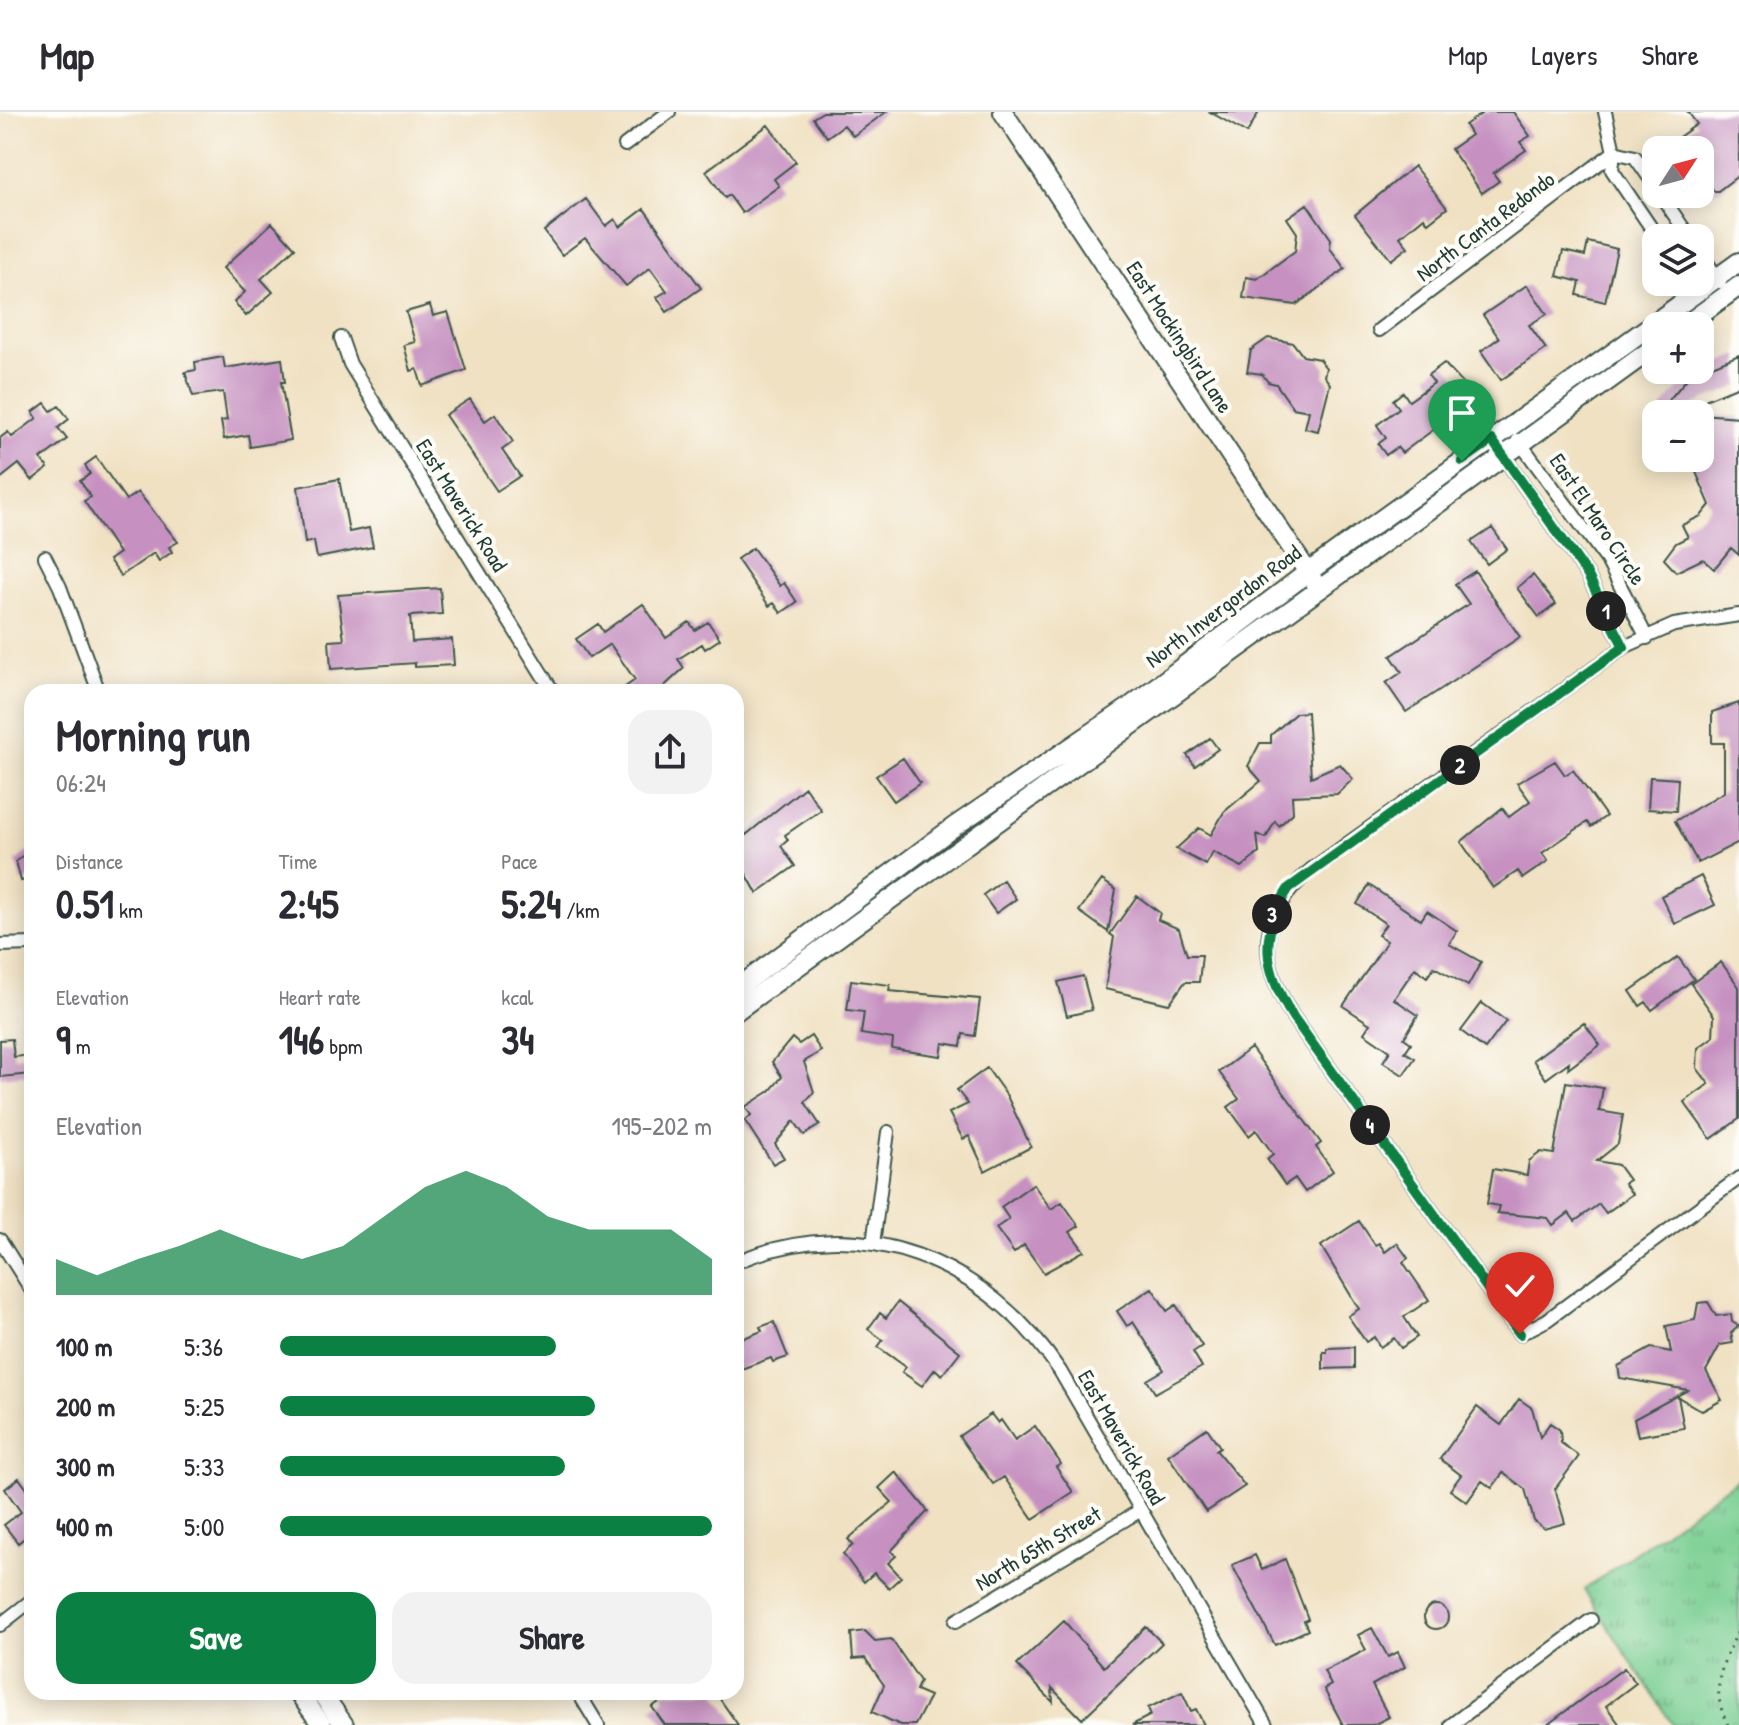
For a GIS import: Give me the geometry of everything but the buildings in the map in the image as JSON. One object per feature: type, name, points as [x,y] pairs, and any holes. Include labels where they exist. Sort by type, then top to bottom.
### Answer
[{"type":"street","points":[[625,145],[669,112]]},
{"type":"street","name":"East Mockingbird Lane","points":[[1003,112],[1312,580]]},
{"type":"street","points":[[1605,112],[1614,152],[1612,170],[1649,224]]},
{"type":"street","points":[[1614,152],[1635,157],[1642,167]]},
{"type":"street","name":"North Canta Redondo","points":[[1379,330],[1614,152]]},
{"type":"street","name":"North Invergordon Road","points":[[1714,278],[1739,262]]},
{"type":"street","points":[[1703,312],[1734,290],[1714,273]]},
{"type":"street","name":"North Invergordon Road","points":[[744,983],[959,846],[1137,724],[1312,580],[1681,296]]},
{"type":"street","points":[[1699,296],[1708,308]]},
{"type":"street","name":"East Maverick Road","points":[[341,338],[350,364],[548,684]]},
{"type":"street","name":"North Invergordon Road","points":[[1312,580],[1521,444],[1642,356]]},
{"type":"street","name":"East El Maro Circle","points":[[1510,427],[1607,560],[1647,638]]},
{"type":"street","name":"East El Maro Circle","points":[[1492,440],[1587,574],[1624,647]]},
{"type":"street","points":[[45,557],[60,587],[96,684]]},
{"type":"street","points":[[1739,615],[1674,625],[1624,647],[1289,888],[1272,914],[1267,958],[1277,991],[1293,1017],[1520,1334],[1547,1320],[1634,1252],[1739,1178]]},
{"type":"street","points":[[0,945],[24,944]]},
{"type":"street","points":[[873,1244],[888,1132]]},
{"type":"street","points":[[0,1240],[24,1278]]},
{"type":"street","name":"East Maverick Road","points":[[744,1259],[779,1248],[816,1243],[873,1244],[944,1266],[990,1292],[1010,1309],[1060,1371],[1266,1725]]},
{"type":"street","name":"North 65th Street","points":[[956,1621],[1141,1510]]},
{"type":"street","points":[[0,1625],[24,1606]]},
{"type":"street","points":[[1451,1725],[1591,1620]]},
{"type":"street","points":[[304,1700],[322,1725]]},
{"type":"street","points":[[327,1700],[344,1725]]},
{"type":"street","points":[[583,1700],[598,1725]]},
{"type":"path","points":[[1728,1725],[1719,1703],[1717,1678],[1739,1629]]},
{"type":"green space","points":[[1739,1478],[1739,1725],[1673,1725],[1584,1590]]},
{"type":"route","points":[[1462,461],[1492,440],[1587,574],[1624,647],[1289,888],[1272,914],[1267,958],[1277,991],[1293,1017],[1520,1334]]}]
